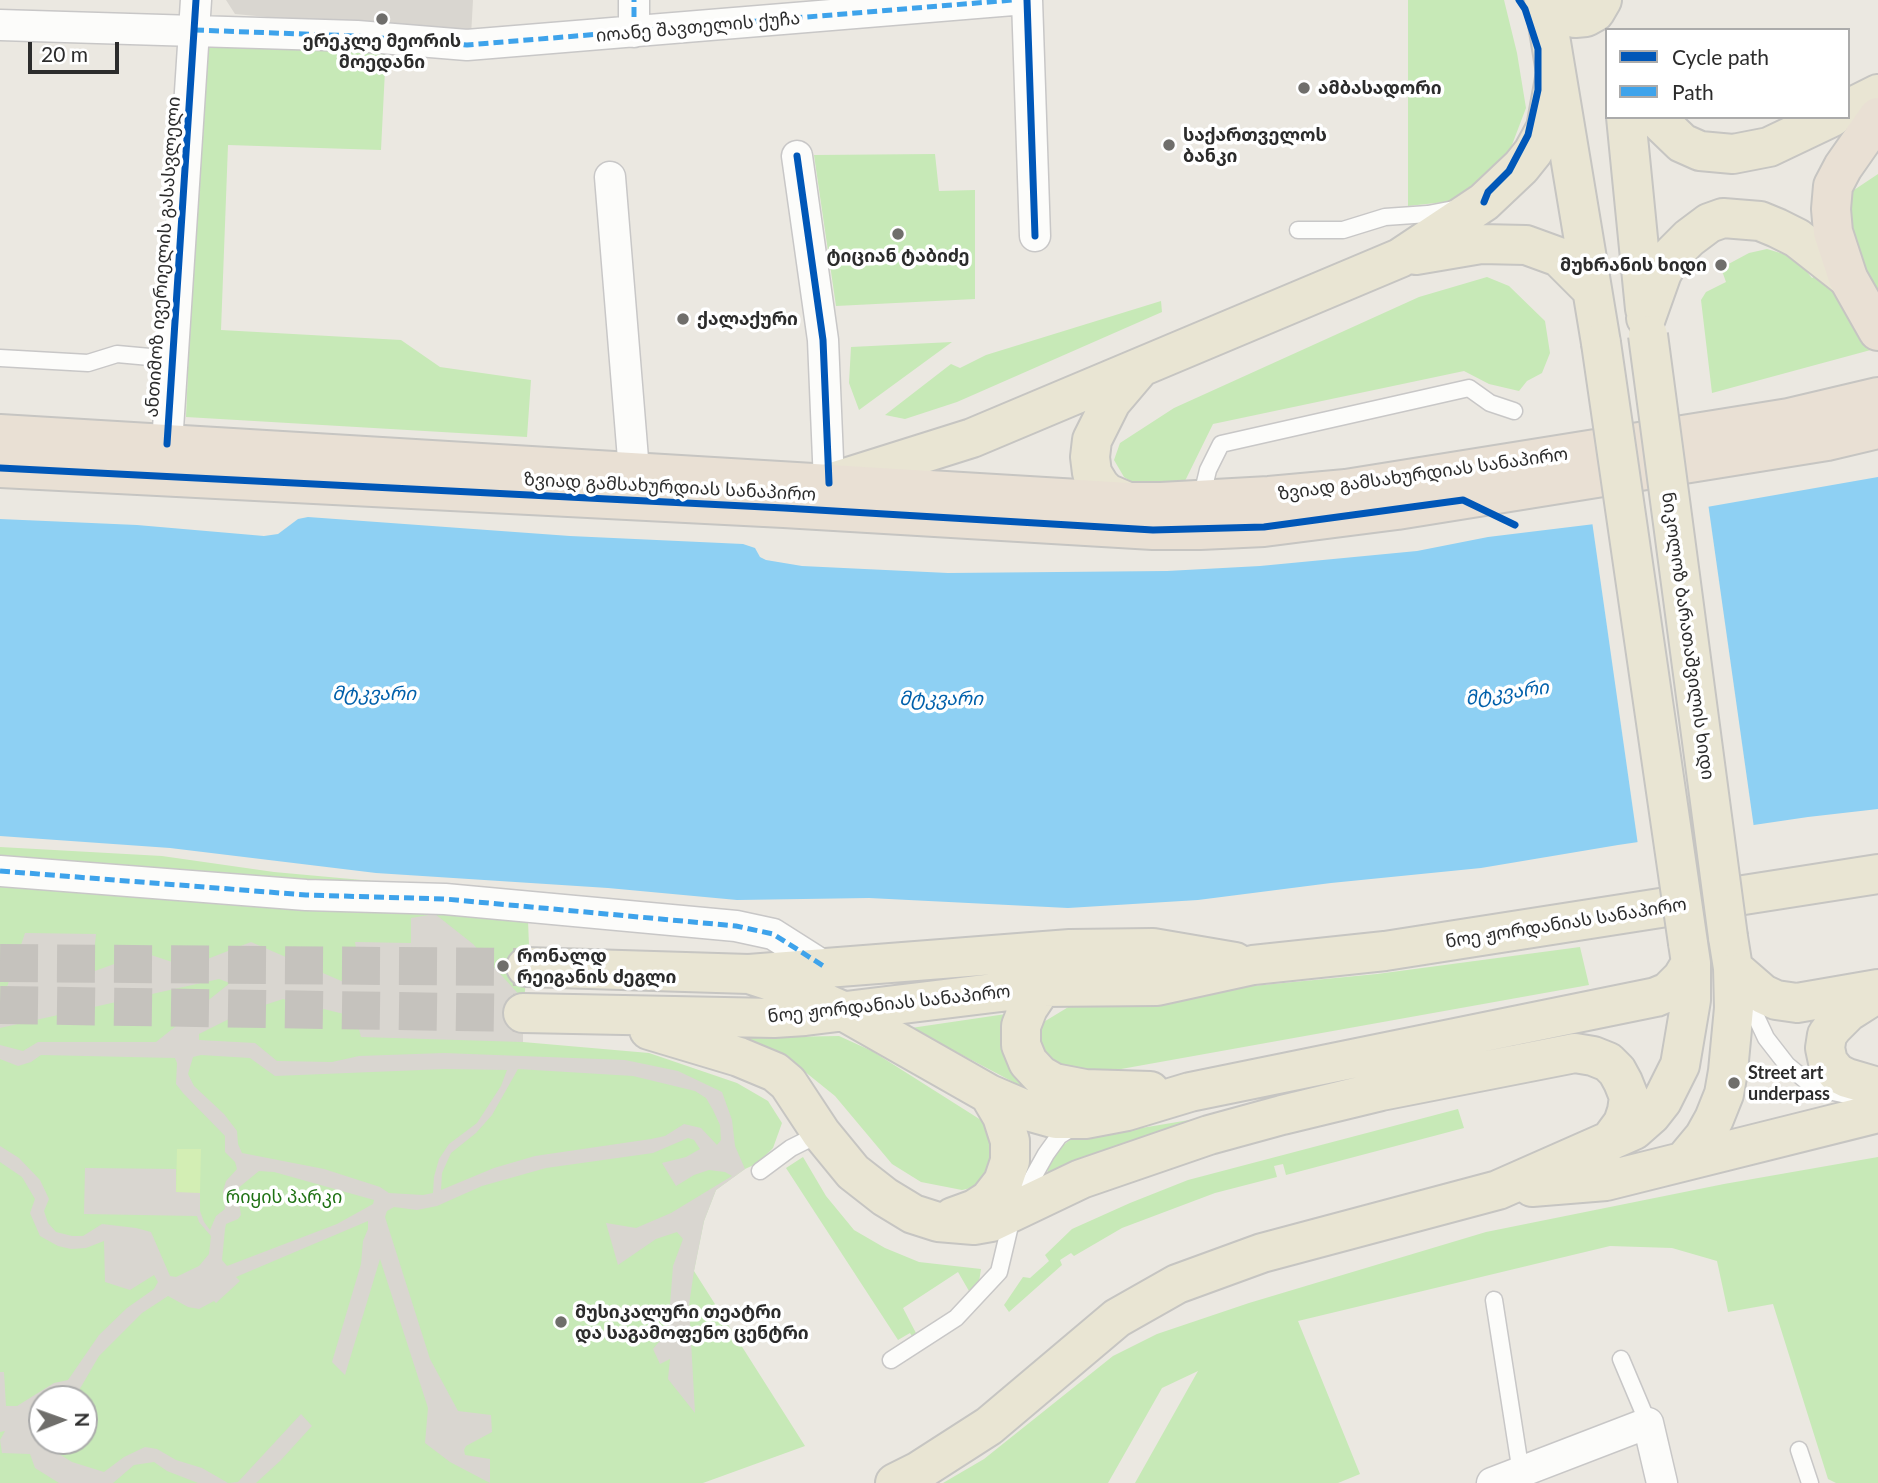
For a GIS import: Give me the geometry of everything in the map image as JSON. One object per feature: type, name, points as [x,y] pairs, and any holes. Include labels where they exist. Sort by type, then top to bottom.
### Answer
[{"type":"highway","points":[[1878,117],[1854,149],[1833,187],[1831,208],[1833,232],[1848,278],[1878,331]]},
{"type":"highway","name":"ზვიად გამსახურდიას სანაპირო","points":[[0,468],[945,504],[1200,501],[1346,489],[1789,418],[1878,397]]},
{"type":"highway","name":"ზვიად გამსახურდიას სანაპირო","points":[[0,434],[829,483],[945,504],[1153,530],[1264,527],[1397,510],[1827,441],[1878,429]]},
{"type":"main road","points":[[1547,0],[1558,12],[1575,18],[1586,17],[1595,12],[1602,0]]},
{"type":"main road","points":[[895,1483],[919,1471],[989,1426],[1116,1318],[1177,1284],[1262,1253],[1498,1190],[1634,1129],[1651,1115],[1671,1087],[1680,1065],[1687,1032],[1691,1000],[1689,953],[1601,343],[1556,73],[1547,0]]},
{"type":"main road","points":[[1611,0],[1615,28]]},
{"type":"main road","points":[[829,483],[972,438],[1400,258],[1484,202],[1521,167],[1546,128],[1556,73]]},
{"type":"main road","points":[[1850,107],[1878,94]]},
{"type":"main road","name":"ნიკოლოზ ბარათაშვილის ხიდი","points":[[1626,119],[1647,327],[1730,953],[1732,1038],[1724,1094],[1704,1137],[1684,1161]]},
{"type":"main road","points":[[1657,119],[1682,143],[1700,151],[1733,154],[1769,147],[1828,119]]},
{"type":"main road","points":[[1647,327],[1662,272],[1673,254],[1689,237],[1709,223],[1723,218],[1760,221],[1777,228],[1808,246],[1848,278]]},
{"type":"main road","points":[[1400,258],[1481,244],[1526,245],[1559,257],[1592,290]]},
{"type":"main road","points":[[1128,502],[1107,493],[1100,486],[1092,473],[1090,457],[1092,440],[1111,402],[1143,365]]},
{"type":"main road","points":[[945,504],[951,466],[958,453],[972,438]]},
{"type":"main road","name":"ნოე ჟორდანიას სანაპირო","points":[[523,1013],[774,1018],[1042,987],[1157,986],[1253,965],[1385,951],[1878,874]]},
{"type":"main road","name":"ნოე ჟორდანიას სანაპირო","points":[[526,967],[749,974],[1070,949],[1153,948],[1253,965]]},
{"type":"main road","points":[[749,974],[789,987],[843,1011],[989,1094],[1031,1112],[1056,1119],[1085,1119],[1127,1111],[1190,1092],[1656,997],[1668,992],[1675,985],[1689,953]]},
{"type":"main road","points":[[1730,953],[1763,995],[1776,1000],[1797,1003],[1878,991]]},
{"type":"main road","points":[[1042,987],[1028,1008],[1021,1026],[1021,1045],[1028,1062],[1040,1075],[1054,1083],[1085,1089],[1190,1092]]},
{"type":"main road","points":[[1878,991],[1848,1012],[1833,1027],[1826,1035],[1825,1048],[1828,1062],[1837,1073],[1878,1087]]},
{"type":"main road","points":[[596,1016],[687,1040],[760,1064],[775,1072],[788,1083],[821,1133],[853,1172],[885,1197],[913,1214],[938,1222],[991,1222],[1081,1179],[1209,1135],[1368,1094],[1564,1054],[1593,1056],[1608,1062],[1623,1082],[1629,1097],[1627,1111],[1623,1123],[1609,1142]]},
{"type":"main road","points":[[938,1222],[975,1209],[989,1200],[1003,1182],[1010,1161],[1010,1141],[1002,1116],[989,1094]]},
{"type":"main road","points":[[1498,1190],[1606,1181],[1878,1113]]},
{"type":"street","points":[[194,30],[197,0]]},
{"type":"street","points":[[634,0],[634,32]]},
{"type":"street","name":"იოანე შავთელის ქუჩა","points":[[0,25],[357,36],[467,45],[1013,0]]},
{"type":"street","points":[[1027,0],[1035,236]]},
{"type":"street","name":"ანთიმოზ ივერიელის გასასვლელი","points":[[167,444],[194,30]]},
{"type":"street","points":[[797,156],[822,340],[829,483]]},
{"type":"street","points":[[610,177],[635,471]]},
{"type":"street","points":[[0,871],[306,895],[445,899],[736,926],[773,934],[825,967]]},
{"type":"street","points":[[1492,1483],[1647,1423],[1662,1483]]},
{"type":"lane","points":[[1298,230],[1343,230],[1385,217],[1429,214],[1484,202]]},
{"type":"lane","points":[[0,358],[88,363],[117,354],[172,359]]},
{"type":"lane","points":[[1200,501],[1208,470],[1221,444],[1469,388],[1490,403],[1514,411]]},
{"type":"lane","points":[[1827,441],[1878,440]]},
{"type":"lane","points":[[1730,953],[1766,1038],[1801,1079],[1815,1088],[1848,1096],[1878,1098]]},
{"type":"lane","points":[[891,1360],[956,1318],[999,1272],[1013,1213],[1037,1168],[1059,1136],[1085,1119]]},
{"type":"lane","points":[[760,1171],[791,1148],[821,1133]]},
{"type":"lane","points":[[1494,1300],[1521,1473]]},
{"type":"lane","points":[[1621,1359],[1647,1423]]},
{"type":"lane","points":[[1799,1450],[1810,1483]]},
{"type":"green space","points":[[1408,0],[1504,0],[1517,53],[1526,108],[1507,158],[1454,201],[1408,206]]},
{"type":"green space","points":[[202,42],[386,50],[381,150],[228,145],[221,330],[401,340],[440,367],[531,380],[527,437],[186,417]]},
{"type":"green space","points":[[935,154],[939,191],[975,190],[975,299],[836,306],[814,155]]},
{"type":"green space","points":[[1878,174],[1878,348],[1712,393],[1701,300],[1706,292],[1726,282],[1721,268],[1749,253],[1767,249],[1787,255],[1812,278],[1857,247],[1845,219],[1848,194]]},
{"type":"green space","points":[[1487,277],[1509,286],[1545,321],[1550,353],[1542,373],[1527,381],[1519,391],[1489,384],[1464,371],[1213,424],[1184,483],[1140,487],[1124,477],[1114,460],[1120,443],[1174,408],[1419,297]]},
{"type":"green space","points":[[1161,301],[1162,312],[957,402],[905,419],[885,415],[951,364],[960,368],[986,355]]},
{"type":"green space","points":[[952,342],[859,410],[849,383],[851,347]]},
{"type":"green space","name":"რიყის პარკი","points":[[0,847],[162,856],[274,872],[527,895],[529,946],[523,1042],[649,1053],[737,1083],[768,1101],[782,1123],[773,1148],[758,1163],[716,1190],[704,1221],[694,1271],[805,1446],[703,1483],[0,1483]]},
{"type":"green space","points":[[1580,947],[1589,985],[1110,1071],[1087,1074],[1045,1060],[1039,1037],[1042,1023],[1075,1003],[1377,974]]},
{"type":"green space","points":[[1006,1014],[1051,1102],[911,1028]]},
{"type":"green space","points":[[839,1036],[872,1051],[992,1127],[1000,1147],[980,1186],[962,1190],[921,1182],[892,1164],[835,1096],[804,1071],[780,1055],[725,1038]]},
{"type":"green space","points":[[1458,1109],[1464,1128],[1286,1175],[1283,1164],[1274,1166],[1277,1177],[1215,1193],[1122,1228],[1074,1256],[1071,1253],[1060,1260],[1062,1265],[1009,1312],[1004,1305],[1023,1277],[1030,1278],[1049,1261],[1045,1255],[1072,1229],[1130,1203],[1188,1180]]},
{"type":"green space","points":[[1219,1115],[1047,1176],[1049,1161],[1058,1149],[1070,1140]]},
{"type":"green space","points":[[177,1149],[201,1149],[200,1193],[176,1193]]},
{"type":"green space","points":[[803,1157],[826,1196],[854,1230],[885,1248],[919,1262],[981,1269],[979,1282],[969,1291],[958,1272],[903,1308],[917,1335],[913,1338],[910,1333],[898,1340],[786,1168]]},
{"type":"green space","points":[[1878,1157],[1878,1483],[1836,1483],[1828,1479],[1773,1304],[1728,1312],[1717,1261],[1672,1248],[1610,1246],[1298,1321],[1360,1474],[1338,1483],[1135,1483],[1198,1371],[1162,1388],[1108,1483],[943,1483],[984,1459],[1113,1356],[1157,1334],[1249,1303],[1486,1232],[1724,1184]]},
{"type":"shaded area","name":"ერეკლე მეორის მოედანი","points":[[226,0],[473,0],[471,36],[235,14]]},
{"type":"shaded area","points":[[435,914],[473,944],[523,999],[523,1042],[361,1037],[357,1022],[348,1015],[283,999],[243,1012],[199,1034],[199,1040],[255,1043],[277,1061],[332,1062],[359,1056],[444,1053],[625,1060],[678,1071],[722,1092],[732,1120],[735,1146],[745,1169],[716,1190],[704,1221],[689,1305],[695,1413],[668,1379],[670,1359],[660,1364],[653,1349],[668,1331],[673,1266],[683,1239],[677,1232],[656,1239],[618,1265],[606,1223],[636,1228],[671,1213],[732,1176],[725,1172],[709,1170],[676,1186],[662,1163],[686,1157],[700,1149],[694,1140],[688,1138],[653,1153],[546,1168],[482,1186],[437,1206],[417,1210],[394,1207],[387,1211],[385,1217],[430,1359],[458,1411],[491,1415],[492,1432],[466,1446],[464,1450],[465,1455],[490,1459],[490,1483],[450,1462],[425,1443],[428,1408],[380,1259],[345,1375],[332,1362],[361,1264],[368,1221],[236,1277],[240,1281],[216,1303],[214,1301],[199,1309],[188,1307],[168,1296],[142,1313],[99,1356],[82,1385],[51,1385],[68,1380],[99,1335],[127,1308],[154,1289],[158,1282],[154,1275],[130,1290],[105,1282],[104,1241],[86,1248],[71,1249],[58,1246],[40,1236],[30,1213],[35,1199],[22,1177],[0,1162],[0,1146],[19,1158],[40,1180],[49,1199],[44,1211],[48,1223],[56,1232],[83,1236],[102,1224],[151,1232],[170,1276],[176,1277],[199,1266],[209,1254],[211,1236],[197,1216],[84,1214],[85,1168],[176,1169],[176,1192],[200,1193],[200,1211],[210,1230],[216,1216],[225,1209],[223,1191],[226,1181],[237,1169],[235,1162],[225,1152],[225,1136],[176,1084],[175,1058],[41,1055],[18,1066],[0,1059],[0,1045],[23,1051],[38,1042],[156,1042],[230,983],[219,979],[0,1028],[0,1002],[25,933],[96,934],[92,972],[145,953],[187,967],[251,942],[346,983],[361,980],[355,942],[411,943],[411,918]],"holes":[[[201,1055],[250,1058],[275,1076],[445,1069],[507,1070],[501,1086],[477,1123],[449,1144],[439,1159],[433,1193],[423,1195],[389,1193],[380,1187],[324,1169],[242,1153],[237,1131],[224,1114],[194,1086],[188,1074],[193,1057]],[[518,1069],[633,1076],[695,1091],[706,1098],[713,1110],[720,1125],[721,1140],[717,1145],[701,1128],[684,1124],[665,1136],[535,1156],[494,1168],[441,1190],[442,1173],[451,1153],[476,1133],[492,1115]],[[259,1171],[274,1172],[374,1200],[373,1204],[337,1224],[227,1266],[222,1260],[226,1224],[241,1215],[237,1189]]]},
{"type":"shaded area","points":[[0,1372],[4,1372],[6,1406],[17,1406],[28,1399],[28,1454],[2,1453],[0,1440],[5,1431],[0,1432]]},
{"type":"shaded area","points":[[301,1414],[312,1426],[280,1461],[256,1483],[229,1483],[238,1482]]},
{"type":"shaded area","points":[[145,1447],[157,1449],[176,1460],[202,1468],[228,1483],[198,1483],[167,1471],[154,1462],[134,1465],[113,1483],[59,1483],[35,1468],[30,1455],[61,1455],[72,1462],[104,1472],[124,1457]]},
{"type":"water","name":"მტკვარი","points":[[1878,477],[1878,809],[1618,845],[1481,868],[1198,900],[1068,908],[869,898],[737,900],[608,888],[376,873],[170,848],[0,836],[0,519],[137,525],[264,536],[278,534],[298,519],[308,517],[570,536],[743,544],[755,548],[760,557],[766,560],[802,566],[948,573],[1167,571],[1260,566],[1417,551],[1488,537],[1644,518]]},
{"type":"pier","points":[[1708,503],[1754,828],[1638,845],[1592,521]]},
{"type":"tunnel","points":[[0,963],[526,967]]},
{"type":"tunnel","points":[[0,1005],[523,1013]]},
{"type":"marked path","points":[[634,0],[634,32]]},
{"type":"marked path","points":[[194,30],[357,36],[467,45],[1013,0]]},
{"type":"marked path","points":[[0,871],[306,895],[445,899],[736,926],[773,934],[825,967]]},
{"type":"cycle path","points":[[167,444],[196,0]]},
{"type":"cycle path","points":[[1027,0],[1035,236]]},
{"type":"cycle path","points":[[1484,202],[1488,192],[1509,171],[1528,135],[1538,90],[1538,49],[1525,9],[1519,0]]},
{"type":"cycle path","points":[[797,156],[823,340],[829,483]]},
{"type":"cycle path","points":[[0,468],[784,508],[1153,530],[1264,527],[1463,500],[1515,525]]},
{"type":"place","name":"ერეკლე მეორის მოედანი","points":[[382,19]]},
{"type":"place","name":"ამბასადორი","points":[[1304,88]]},
{"type":"place","name":"საქართველოს ბანკი","points":[[1169,145]]},
{"type":"place","name":"ტიციან ტაბიძე","points":[[898,234]]},
{"type":"place","name":"მუხრანის ხიდი","points":[[1721,265]]},
{"type":"place","name":"ქალაქური","points":[[683,319]]},
{"type":"place","name":"რონალდ რეიგანის ძეგლი","points":[[503,966]]},
{"type":"place","name":"Street art underpass","points":[[1734,1083]]},
{"type":"place","name":"მუსიკალური თეატრი და საგამოფენო ცენტრი","points":[[561,1322]]}]
